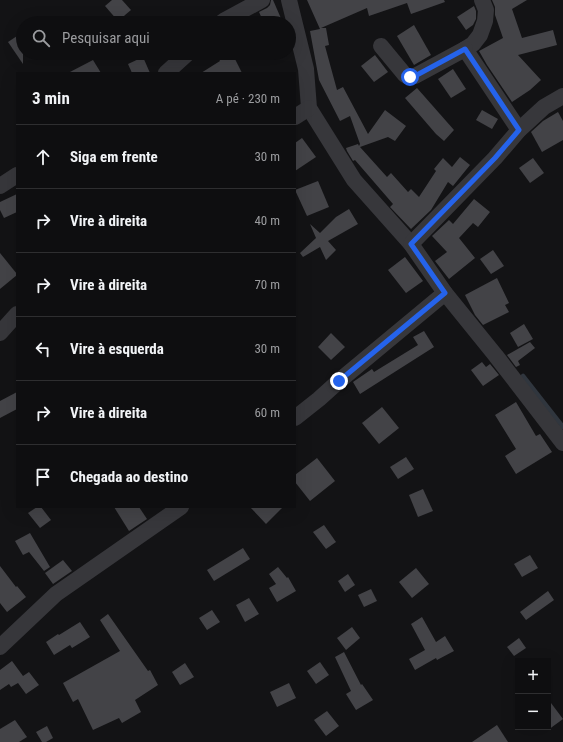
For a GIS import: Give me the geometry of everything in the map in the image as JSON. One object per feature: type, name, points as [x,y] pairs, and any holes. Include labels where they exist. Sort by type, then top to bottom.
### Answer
[{"type":"street","points":[[232,16],[262,0]]},
{"type":"street","points":[[289,0],[293,16]]},
{"type":"street","points":[[381,46],[406,75],[410,77],[415,76],[473,44],[480,35],[485,21],[486,10],[482,0]]},
{"type":"street","points":[[296,28],[306,69],[309,108],[354,180],[411,244],[445,293],[563,442]]},
{"type":"street","points":[[465,49],[519,130]]},
{"type":"street","points":[[167,72],[180,60]]},
{"type":"street","points":[[411,244],[495,158],[519,130],[544,107],[563,96]]},
{"type":"street","points":[[296,117],[309,108]]},
{"type":"street","points":[[0,186],[16,176]]},
{"type":"street","points":[[296,417],[445,293]]},
{"type":"street","points":[[0,333],[16,315]]},
{"type":"street","points":[[0,647],[56,594],[181,508]]},
{"type":"building","points":[[112,0],[122,0],[131,10],[124,16],[114,16],[105,6]]},
{"type":"building","points":[[271,0],[273,0],[280,16],[261,16],[259,12],[270,5]]},
{"type":"building","points":[[307,0],[444,0],[445,2],[411,14],[407,3],[369,16],[367,8],[321,28],[326,28],[329,45],[325,46],[337,90],[343,87],[368,134],[385,110],[406,126],[395,141],[388,137],[360,147],[387,177],[391,173],[408,192],[411,189],[419,197],[436,171],[434,169],[443,158],[452,167],[460,157],[470,165],[453,186],[448,182],[431,210],[411,229],[390,207],[393,204],[355,160],[353,161],[347,151],[346,148],[358,144],[359,146],[360,144],[350,116],[340,121],[319,80],[310,31],[320,29]]},
{"type":"building","points":[[492,0],[527,0],[512,9],[522,38],[553,30],[557,45],[518,55],[541,80],[530,90],[512,102],[479,51],[503,38],[495,15],[495,7]]},
{"type":"building","points":[[474,6],[476,11],[476,19],[473,25],[466,30],[457,17]]},
{"type":"building","points":[[414,25],[431,55],[414,65],[397,36]]},
{"type":"building","points":[[16,37],[16,54],[8,42]]},
{"type":"building","points":[[375,55],[388,72],[374,82],[361,66]]},
{"type":"building","points":[[93,60],[100,72],[70,72]]},
{"type":"building","points":[[137,60],[144,60],[150,72],[132,72],[128,64]]},
{"type":"building","points":[[236,60],[242,72],[203,72],[220,61]]},
{"type":"building","points":[[453,69],[466,89],[451,98],[438,79]]},
{"type":"building","points":[[417,88],[454,130],[444,141],[436,134],[405,98]]},
{"type":"building","points":[[482,110],[498,119],[492,129],[476,120]]},
{"type":"building","points":[[558,112],[563,121],[563,140],[542,152],[531,132],[543,121]]},
{"type":"building","points":[[302,138],[316,157],[296,170],[296,142]]},
{"type":"building","points":[[533,158],[544,173],[530,183],[519,168]]},
{"type":"building","points":[[318,181],[329,207],[307,216],[296,190]]},
{"type":"building","points":[[16,194],[16,212],[4,218],[0,210],[0,202]]},
{"type":"building","points":[[474,199],[490,212],[478,227],[473,223],[459,238],[475,258],[449,279],[435,261],[447,252],[432,236],[449,220],[453,224]]},
{"type":"building","points":[[349,209],[358,224],[328,241],[336,250],[326,260],[320,247],[303,257],[300,253],[316,238],[310,224],[320,233],[336,217]]},
{"type":"building","points":[[493,250],[504,266],[491,274],[480,259]]},
{"type":"building","points":[[0,253],[16,273],[16,276],[0,289]]},
{"type":"building","points":[[405,257],[423,281],[406,293],[388,270]]},
{"type":"building","points":[[497,278],[509,303],[505,305],[509,312],[483,325],[475,315],[465,295]]},
{"type":"building","points":[[524,324],[533,339],[518,347],[510,333]]},
{"type":"building","points":[[424,331],[434,347],[360,394],[353,382],[372,369],[374,372],[418,345],[413,337]]},
{"type":"building","points":[[331,333],[345,347],[331,360],[318,347]]},
{"type":"building","points":[[530,342],[535,348],[518,361],[520,365],[516,367],[507,355]]},
{"type":"building","points":[[482,362],[486,367],[490,364],[499,375],[483,386],[471,370]]},
{"type":"building","points":[[16,393],[16,410],[0,418],[0,401]]},
{"type":"building","points":[[516,402],[536,436],[540,434],[552,452],[516,474],[505,456],[516,449],[495,415]]},
{"type":"building","points":[[382,407],[399,428],[379,444],[362,423]]},
{"type":"building","points":[[406,457],[414,469],[398,479],[390,467]]},
{"type":"building","points":[[317,458],[335,481],[310,501],[296,483],[296,474]]},
{"type":"building","points":[[423,489],[433,511],[418,517],[409,495]]},
{"type":"building","points":[[36,508],[42,508],[51,520],[40,528],[28,513]]},
{"type":"building","points":[[115,508],[140,508],[147,519],[129,531]]},
{"type":"building","points":[[251,508],[282,508],[266,524]]},
{"type":"building","points":[[324,525],[336,542],[326,549],[313,532]]},
{"type":"building","points":[[30,533],[50,567],[44,571],[29,552],[23,555],[15,541]]},
{"type":"building","points":[[243,548],[250,559],[214,581],[207,570]]},
{"type":"building","points":[[530,555],[538,568],[522,577],[514,564]]},
{"type":"building","points":[[63,560],[72,571],[53,584],[45,573]]},
{"type":"building","points":[[0,566],[16,587],[17,586],[26,597],[7,612],[0,603]]},
{"type":"building","points":[[278,567],[287,578],[288,577],[296,591],[277,602],[269,588],[276,584],[269,574]]},
{"type":"building","points":[[416,568],[429,584],[412,598],[399,582]]},
{"type":"building","points":[[348,574],[355,585],[345,592],[338,581]]},
{"type":"building","points":[[371,589],[377,601],[364,607],[358,595]]},
{"type":"building","points":[[548,591],[554,600],[526,620],[520,612]]},
{"type":"building","points":[[249,598],[259,614],[245,622],[236,605]]},
{"type":"building","points":[[212,610],[220,622],[207,630],[199,618]]},
{"type":"building","points":[[108,614],[148,671],[150,670],[158,685],[135,700],[141,712],[122,723],[119,718],[93,730],[78,699],[73,702],[63,683],[120,651],[100,620]]},
{"type":"building","points":[[422,617],[436,642],[445,636],[454,651],[437,660],[436,658],[415,670],[409,659],[425,650],[411,624]]},
{"type":"building","points":[[80,622],[90,637],[72,648],[70,645],[54,655],[46,642]]},
{"type":"building","points":[[352,627],[360,638],[346,650],[337,638]]},
{"type":"building","points":[[519,638],[526,648],[514,656],[507,647]]},
{"type":"building","points":[[344,652],[361,685],[362,684],[373,700],[356,710],[346,694],[351,691],[335,657]]},
{"type":"building","points":[[12,661],[23,676],[29,672],[39,685],[26,694],[18,683],[11,687],[9,684],[0,690],[0,670]]},
{"type":"building","points":[[320,662],[329,675],[316,684],[307,671]]},
{"type":"building","points":[[185,663],[194,677],[180,685],[172,672]]},
{"type":"building","points":[[289,683],[296,698],[277,707],[270,692]]},
{"type":"building","points":[[551,703],[563,719],[551,728]]},
{"type":"building","points":[[327,711],[339,726],[326,736],[314,720]]},
{"type":"building","points":[[15,720],[27,737],[19,742],[0,742],[0,729]]},
{"type":"building","points":[[497,725],[508,742],[472,742]]},
{"type":"building","points":[[47,726],[53,738],[46,742],[42,742],[36,732]]},
{"type":"waterway","points":[[523,376],[563,427]]},
{"type":"route","points":[[339,381],[445,293],[411,244],[495,158],[519,130],[465,49],[415,76],[410,77]]}]
